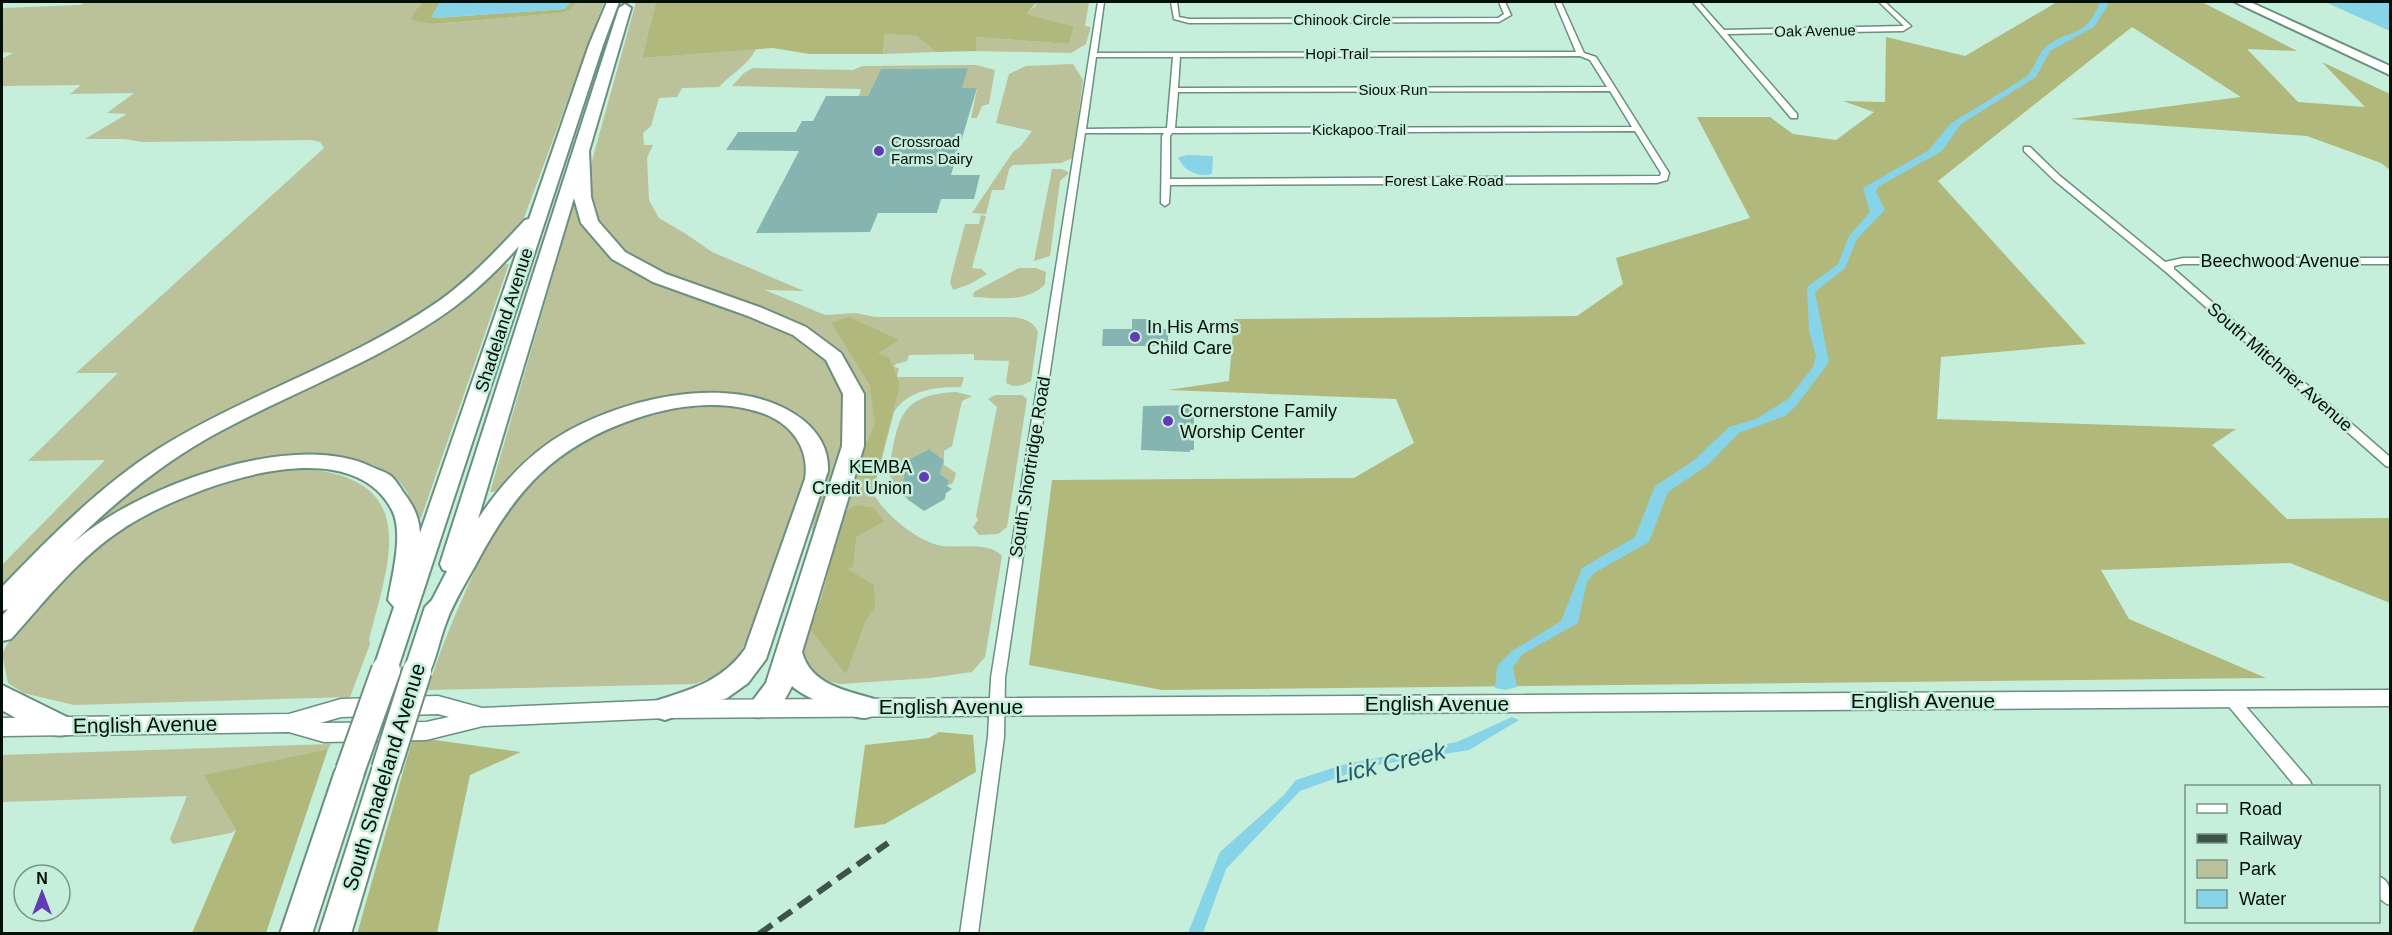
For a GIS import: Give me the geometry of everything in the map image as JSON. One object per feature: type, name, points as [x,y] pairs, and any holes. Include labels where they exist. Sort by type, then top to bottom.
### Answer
[{"type":"highway","name":"Shadeland Avenue","points":[[397,640],[538,216],[596,45],[613,2]]},
{"type":"highway","name":"Shadeland Avenue","points":[[434,620],[628,2]]},
{"type":"highway","points":[[2241,2],[2391,71]]},
{"type":"highway","points":[[2265,2],[2391,59]]},
{"type":"highway","points":[[581,151],[585,210],[594,229],[608,246],[634,265],[664,280],[774,318],[797,329],[823,348],[840,367],[850,386],[856,412],[853,446],[788,648],[778,687],[761,708]]},
{"type":"highway","points":[[2,602],[81,519],[142,470],[217,425],[350,361],[418,323],[488,271],[538,216]]},
{"type":"highway","points":[[434,620],[488,520],[523,477],[551,452],[591,428],[640,409],[687,400],[732,400],[762,406],[794,421],[811,440],[818,464],[814,486],[757,652],[744,672],[727,686],[665,709]]},
{"type":"highway","points":[[2,632],[81,550],[111,526],[139,509],[210,478],[266,465],[311,462],[344,465],[367,472],[391,489],[404,507],[408,536],[397,640]]},
{"type":"highway","name":"South Shadeland Avenue","points":[[335,933],[434,620]]},
{"type":"highway","name":"South Shadeland Avenue","points":[[296,933],[397,640]]},
{"type":"highway","points":[[788,648],[795,672],[805,684],[864,707]]},
{"type":"highway","points":[[757,652],[755,689],[761,708]]},
{"type":"highway","points":[[2,695],[59,726]]},
{"type":"street","name":"South Shortridge Road","points":[[969,933],[996,737],[998,678],[1101,2]]},
{"type":"street","name":"Chinook Circle","points":[[1174,2],[1176,18],[1189,21],[1498,20],[1508,15],[1502,2]]},
{"type":"street","points":[[1558,2],[1581,54],[1593,59],[1635,129]]},
{"type":"street","points":[[1696,2],[1794,116]]},
{"type":"street","name":"Oak Avenue","points":[[1723,32],[1809,32],[1907,27],[1908,24],[1882,2]]},
{"type":"street","points":[[1165,203],[1166,136],[1172,126],[1177,54]]},
{"type":"street","name":"Hopi Trail","points":[[1094,55],[1581,54]]},
{"type":"street","name":"Sioux Run","points":[[1174,90],[1611,89]]},
{"type":"street","name":"Kickapoo Trail","points":[[1083,131],[1635,129]]},
{"type":"street","name":"Forest Lake Road","points":[[1165,182],[1657,180],[1664,178],[1665,173],[1635,129]]},
{"type":"street","name":"South Mitchner Avenue","points":[[2027,148],[2066,186],[2169,267],[2391,463]]},
{"type":"street","name":"Beechwood Avenue","points":[[2169,267],[2183,261],[2391,261]]},
{"type":"street","name":"English Avenue","points":[[2,728],[289,723],[324,733],[426,731],[483,717],[665,709],[2391,698]]},
{"type":"street","points":[[2231,699],[2303,785]]},
{"type":"street","points":[[2380,884],[2391,898]]},
{"type":"green space","points":[[86,2],[423,2],[414,14],[433,24],[562,13],[571,10],[576,2],[604,2],[524,218],[517,230],[487,265],[418,318],[215,419],[65,525],[2,590],[2,565],[105,460],[28,461],[118,373],[76,373],[324,148],[320,142],[311,140],[142,142],[125,139],[85,139],[127,114],[107,113],[134,93],[70,94],[81,85],[2,86],[2,59],[13,53],[2,52],[2,8],[80,5]]},
{"type":"green space","points":[[423,2],[440,2],[432,16],[435,18],[564,9],[571,2],[576,2],[571,10],[562,13],[433,24],[412,20],[413,14]]},
{"type":"green space","points":[[636,2],[656,2],[642,58],[756,49],[744,65],[719,87],[682,88],[677,97],[659,98],[651,126],[643,133],[644,145],[653,145],[647,158],[649,200],[659,218],[712,252],[804,291],[765,290],[825,315],[856,313],[875,317],[1012,317],[1028,321],[1036,328],[1038,332],[1031,381],[1022,385],[1012,386],[1006,383],[1009,361],[974,360],[974,354],[909,355],[907,361],[896,364],[894,367],[899,368],[897,377],[964,377],[961,387],[924,391],[907,398],[900,404],[894,412],[873,493],[885,510],[923,539],[943,546],[983,547],[1002,556],[985,657],[972,672],[930,678],[840,684],[815,678],[801,657],[822,597],[866,444],[861,394],[847,363],[821,336],[777,313],[658,272],[620,248],[599,224],[592,209],[588,175]]},
{"type":"green space","points":[[656,2],[1037,2],[1026,14],[1074,27],[1068,44],[976,37],[976,51],[936,52],[916,36],[885,34],[883,54],[809,54],[773,48],[642,58]]},
{"type":"green space","points":[[1038,2],[1089,2],[1085,26],[1091,27],[1086,44],[1071,53],[976,51],[976,37],[1068,44],[1025,14]]},
{"type":"green space","points":[[2057,2],[2202,2],[2297,51],[2247,49],[2298,102],[2365,107],[2322,62],[2390,94],[2390,170],[2381,163],[2307,136],[2070,119],[2241,97],[2132,27],[1938,181],[2086,344],[1941,357],[1937,419],[2236,429],[2212,445],[2287,519],[2390,518],[2390,603],[2290,563],[2101,570],[2129,619],[2266,678],[1162,690],[1029,665],[1052,480],[1354,478],[1414,443],[1396,399],[1168,390],[1229,381],[1234,319],[1577,316],[1623,284],[1616,258],[1750,218],[1697,117],[1770,117],[1793,134],[1836,140],[1874,112],[1843,101],[1885,102],[1886,37],[1965,56]]},
{"type":"green space","points":[[885,34],[916,36],[936,52],[883,54]]},
{"type":"green space","points":[[1073,64],[1083,80],[1073,158],[1061,163],[1013,165],[1009,169],[1004,190],[992,190],[986,214],[972,213],[1013,152],[1021,146],[1032,131],[996,123],[1009,74],[1026,66]]},
{"type":"green space","points":[[976,65],[995,70],[989,104],[982,106],[977,118],[971,118],[977,89],[962,88],[967,68],[881,69],[868,96],[859,96],[861,89],[732,86],[744,73],[753,68],[853,70],[863,66]]},
{"type":"green space","points":[[1052,169],[1062,169],[1069,173],[1060,181],[1050,256],[1034,261]]},
{"type":"green space","points":[[579,205],[587,224],[596,237],[623,263],[800,334],[832,366],[847,400],[845,443],[815,532],[812,531],[822,444],[812,427],[798,414],[763,400],[728,395],[616,411],[501,491],[490,492],[567,227],[563,227],[570,206]]},
{"type":"green space","points":[[981,215],[986,216],[972,268],[981,269],[987,274],[970,284],[953,290],[950,282],[965,224],[979,224]]},
{"type":"green space","points":[[509,264],[421,518],[414,519],[411,501],[400,482],[382,469],[360,461],[335,457],[284,457],[227,470],[63,550],[87,522],[180,450],[306,385],[500,265]]},
{"type":"green space","points":[[1019,268],[1036,268],[1046,272],[1045,284],[1038,290],[1021,297],[973,297],[974,292]]},
{"type":"green space","points":[[849,317],[899,340],[878,353],[889,358],[899,382],[875,480],[857,477],[866,444],[875,425],[870,385],[831,323]]},
{"type":"green space","points":[[956,392],[972,396],[962,401],[952,446],[944,451],[944,460],[929,449],[908,460],[902,483],[910,489],[907,499],[898,490],[888,473],[898,426],[903,415],[911,406],[921,399],[936,394]]},
{"type":"green space","points":[[995,395],[1022,395],[1027,399],[1007,527],[998,534],[979,535],[973,527],[978,520],[976,516],[997,407],[988,399]]},
{"type":"green space","points":[[696,406],[731,407],[758,412],[779,420],[804,443],[807,475],[748,638],[733,662],[721,672],[695,684],[428,690],[436,664],[477,565],[495,528],[517,495],[555,460],[598,433],[645,415]]},
{"type":"green space","points":[[944,460],[944,465],[956,473],[953,483],[947,486],[949,480],[940,474]]},
{"type":"green space","points":[[318,467],[315,470],[349,478],[371,492],[384,511],[389,533],[388,558],[370,644],[350,697],[74,705],[23,693],[8,683],[2,654],[8,643],[87,556],[117,530],[183,494],[268,470]]},
{"type":"green space","points":[[857,505],[874,508],[884,521],[856,537],[853,567],[847,569],[874,585],[875,606],[865,622],[846,674],[810,629],[845,512]]},
{"type":"green space","points":[[939,732],[973,735],[976,772],[885,824],[854,828],[865,745],[929,738]]},
{"type":"green space","points":[[413,737],[521,752],[470,775],[437,933],[357,934]]},
{"type":"green space","points":[[331,744],[328,749],[205,775],[236,830],[231,833],[173,844],[170,839],[187,796],[2,802],[2,755]]},
{"type":"green space","points":[[328,749],[266,933],[192,933],[236,830],[204,775]]},
{"type":"water","points":[[440,2],[571,2],[564,9],[434,18],[432,16]]},
{"type":"water","points":[[2100,2],[2108,2],[2108,5],[2094,27],[2050,51],[2036,77],[1961,124],[1942,151],[1878,187],[1876,191],[1885,210],[1857,239],[1845,268],[1815,292],[1829,362],[1796,406],[1785,416],[1739,433],[1708,465],[1668,492],[1649,542],[1594,573],[1587,582],[1578,623],[1523,654],[1513,667],[1517,687],[1505,690],[1495,688],[1497,666],[1512,651],[1561,621],[1582,568],[1635,537],[1655,486],[1693,461],[1729,427],[1756,419],[1788,399],[1813,367],[1816,356],[1809,331],[1807,287],[1838,264],[1849,236],[1870,212],[1863,188],[1929,150],[1950,124],[2026,77],[2044,49],[2052,42],[2081,29],[2094,15]]},
{"type":"water","points":[[2325,2],[2390,2],[2390,31]]},
{"type":"water","points":[[1213,156],[1212,174],[1197,174],[1183,166],[1178,157]]},
{"type":"water","name":"Lick Creek","points":[[1512,717],[1519,720],[1469,750],[1370,766],[1300,791],[1226,869],[1203,933],[1188,933],[1220,852],[1284,795],[1296,780],[1342,765],[1457,742]]},
{"type":"building","name":"Crossroad Farms Dairy","points":[[968,68],[962,88],[977,88],[951,175],[980,175],[974,199],[941,199],[937,213],[878,213],[870,232],[756,233],[799,151],[726,150],[738,132],[796,132],[802,121],[813,121],[826,96],[868,96],[881,69]]},
{"type":"building","name":"In His Arms Child Care","points":[[1132,319],[1147,319],[1147,329],[1168,329],[1168,346],[1102,346],[1103,329],[1132,329]]},
{"type":"building","name":"Cornerstone Family Worship Center","points":[[1194,405],[1194,450],[1190,452],[1141,450],[1143,406]]},
{"type":"building","name":"KEMBA Credit Union","points":[[929,449],[944,460],[940,474],[949,480],[947,486],[952,489],[946,493],[945,499],[924,511],[907,499],[910,489],[902,484],[908,460]]},
{"type":"railway","points":[[759,934],[888,843]]},
{"type":"place","name":"Crossroad Farms Dairy","points":[[879,151]]},
{"type":"place","name":"In His Arms Child Care","points":[[1135,337]]},
{"type":"place","name":"Cornerstone Family Worship Center","points":[[1168,421]]},
{"type":"place","name":"KEMBA Credit Union","points":[[924,477]]}]
